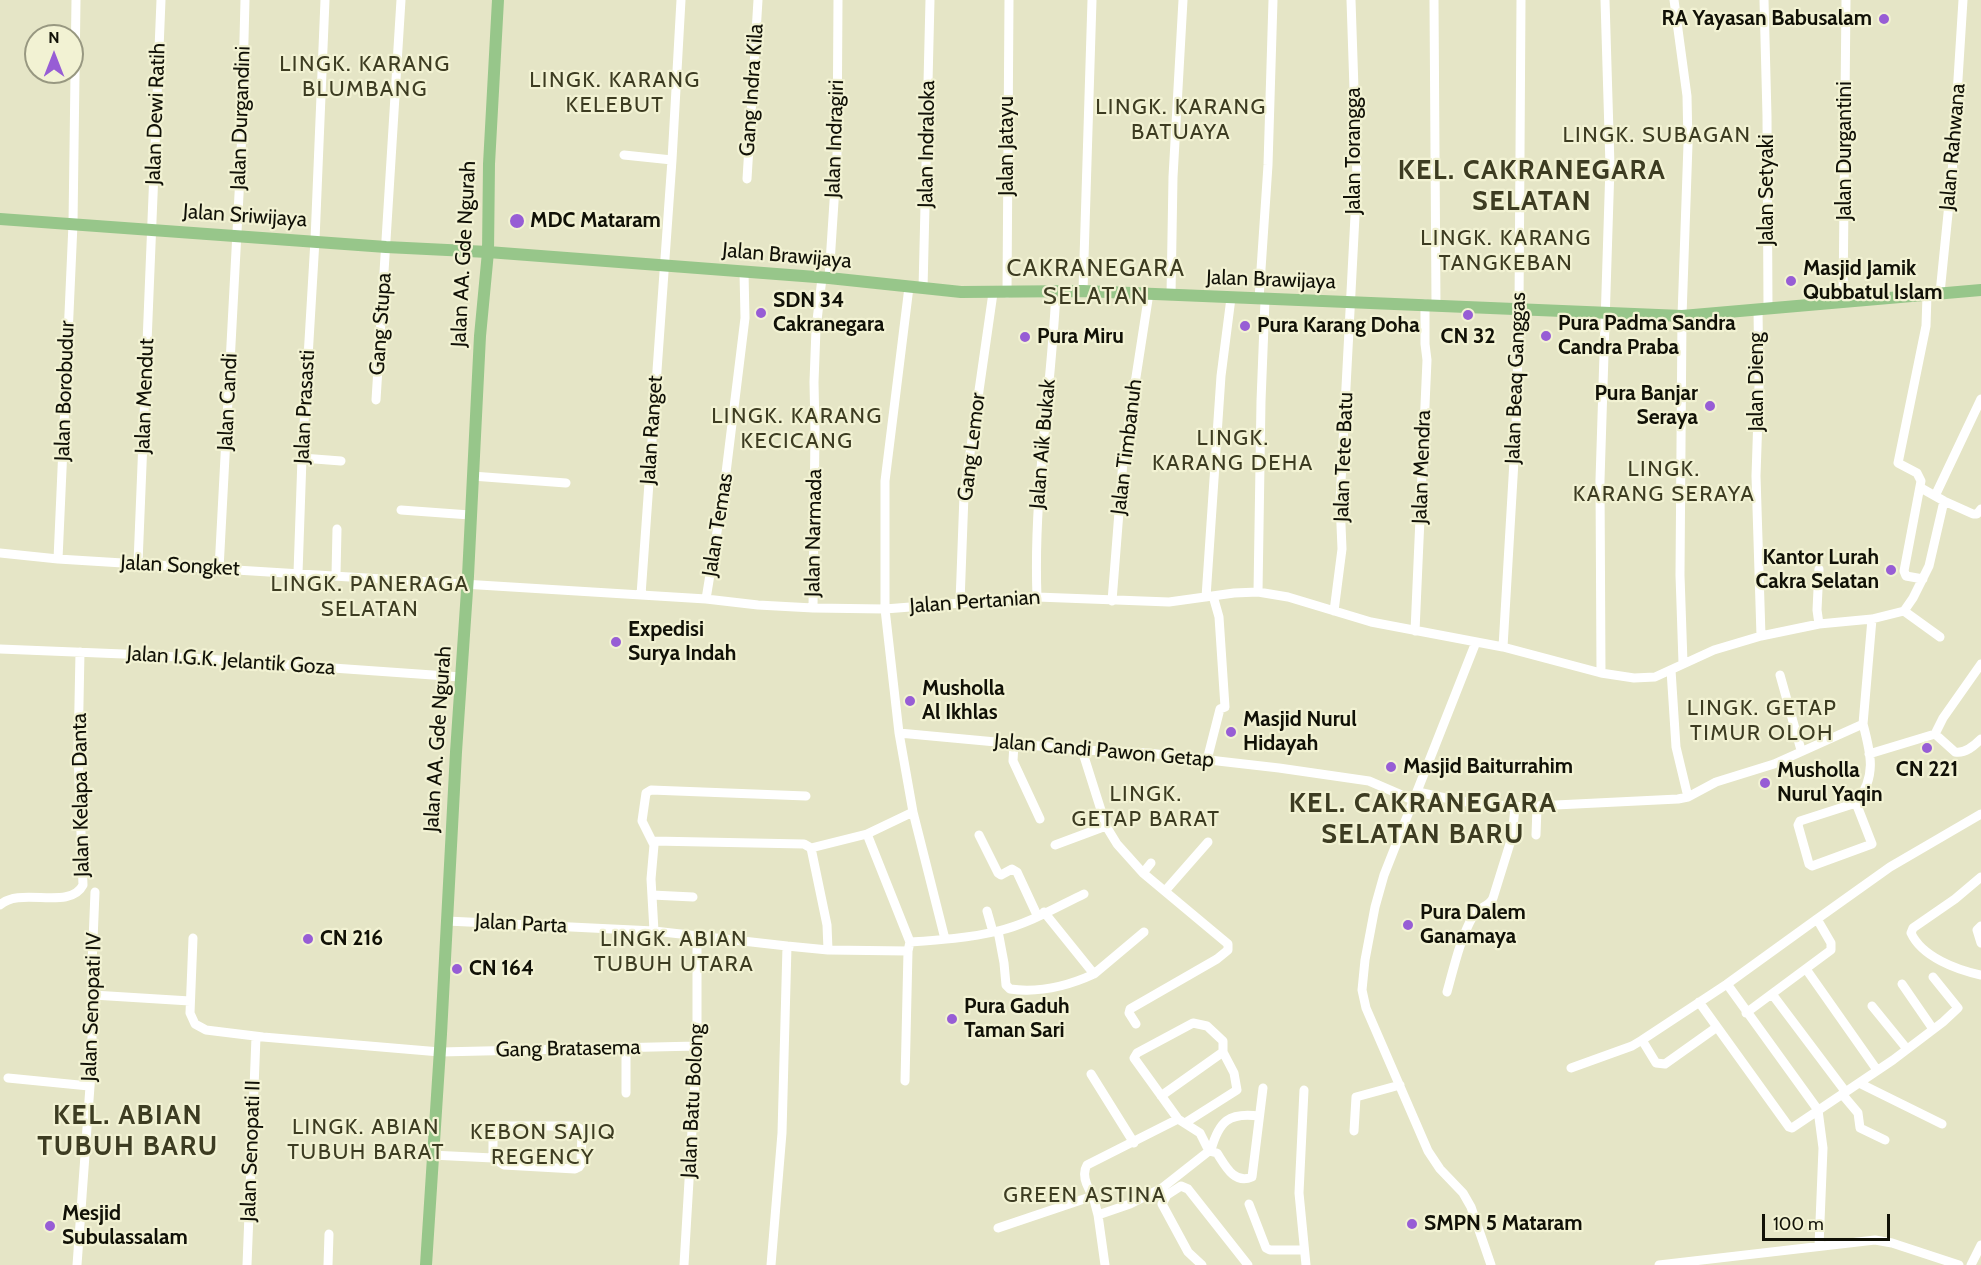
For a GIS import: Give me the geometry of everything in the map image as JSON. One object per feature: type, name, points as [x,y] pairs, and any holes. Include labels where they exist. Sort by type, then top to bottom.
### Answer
[{"type":"main road","name":"Jalan AA. Gde Ngurah","points":[[426,1265],[480,336],[488,252],[489,164],[498,0]]},
{"type":"main road","name":"Jalan Sriwijaya","points":[[0,219],[315,240],[386,247],[488,252]]},
{"type":"main road","name":"Jalan Brawijaya","points":[[488,252],[993,293],[1083,291],[1682,316],[1981,290]]},
{"type":"street","name":"Jalan Borobudur","points":[[58,558],[73,224],[76,0]]},
{"type":"street","name":"Jalan Dewi Ratih","points":[[152,229],[161,0]]},
{"type":"street","name":"Jalan Durgandini","points":[[237,235],[245,0]]},
{"type":"street","name":"Jalan Prasasti","points":[[297,573],[325,0]]},
{"type":"street","name":"Gang Stupa","points":[[376,400],[401,0]]},
{"type":"street","name":"Jalan Ranget","points":[[640,595],[665,266],[681,0]]},
{"type":"street","name":"Gang Indra Kila","points":[[747,179],[758,0]]},
{"type":"street","name":"Jalan Indragiri","points":[[826,278],[837,156],[838,0]]},
{"type":"street","name":"Jalan Indraloka","points":[[923,289],[930,0]]},
{"type":"street","name":"Jalan Jatayu","points":[[1007,293],[1009,0]]},
{"type":"street","points":[[1083,291],[1092,0]]},
{"type":"street","points":[[1171,295],[1173,177],[1183,0]]},
{"type":"street","points":[[1258,592],[1262,299],[1273,0]]},
{"type":"street","name":"Jalan Torangga","points":[[1351,303],[1357,178],[1352,0]]},
{"type":"street","name":"Jalan Mendra","points":[[1415,631],[1427,360],[1425,344],[1430,304],[1434,0]]},
{"type":"street","name":"Jalan Beaq Ganggas","points":[[1503,647],[1516,427],[1521,0]]},
{"type":"street","points":[[1601,673],[1600,480],[1610,166],[1605,0]]},
{"type":"street","points":[[1674,0],[1687,108],[1687,220],[1682,316],[1680,575],[1683,663]]},
{"type":"street","name":"Jalan Setyaki","points":[[1763,308],[1767,116],[1764,0]]},
{"type":"street","name":"Jalan Durgantini","points":[[1843,302],[1846,0]]},
{"type":"street","name":"Jalan Rahwana","points":[[1921,488],[1918,475],[1898,463],[1934,294],[1952,174],[1963,0]]},
{"type":"street","points":[[624,155],[672,160]]},
{"type":"street","name":"Jalan Mendut","points":[[138,563],[152,229]]},
{"type":"street","name":"Jalan Candi","points":[[219,568],[237,235]]},
{"type":"street","name":"Jalan Temas","points":[[706,599],[724,489],[746,318],[744,272]]},
{"type":"street","name":"Jalan Narmada","points":[[813,608],[815,431],[813,382],[816,329],[826,278]]},
{"type":"street","points":[[909,287],[885,481],[885,609],[898,733],[913,812],[945,939]]},
{"type":"street","name":"Jalan Aik Bukak","points":[[1037,597],[1037,503],[1056,292]]},
{"type":"street","name":"Gang Lemor","points":[[960,602],[964,495],[993,293]]},
{"type":"street","name":"Jalan Timbanuh","points":[[1112,600],[1123,461],[1149,294]]},
{"type":"street","points":[[1207,760],[1220,709],[1225,706],[1219,617],[1209,596],[1221,376],[1231,298]]},
{"type":"street","name":"Jalan Tete Batu","points":[[1334,611],[1342,549],[1340,501],[1351,303]]},
{"type":"street","name":"Jalan Dieng","points":[[1761,636],[1756,476],[1763,308]]},
{"type":"street","points":[[1940,637],[1904,611],[1929,566],[1940,499],[1981,399]]},
{"type":"street","points":[[302,458],[341,461]]},
{"type":"street","points":[[472,476],[566,483]]},
{"type":"street","points":[[1923,579],[1906,576],[1904,571],[1921,488],[1973,514],[1977,514],[1981,509]]},
{"type":"street","points":[[401,510],[470,515]]},
{"type":"street","points":[[336,575],[337,529]]},
{"type":"street","name":"Jalan Songket","points":[[0,553],[467,585]]},
{"type":"street","points":[[1819,569],[1817,610],[1819,624]]},
{"type":"street","name":"Jalan Pertanian","points":[[467,585],[706,599],[813,608],[885,609],[1037,597],[1169,602],[1258,592],[1288,597],[1371,622],[1503,647],[1601,673],[1645,679],[1714,650],[1761,636],[1819,624],[1872,619],[1904,611]]},
{"type":"street","points":[[1856,802],[1872,844],[1812,866],[1809,864],[1798,829],[1799,823],[1856,802],[1870,780],[1869,754],[1863,724],[1872,619]]},
{"type":"street","points":[[1476,642],[1384,875],[1375,907],[1362,983],[1364,1000],[1428,1150],[1440,1169],[1463,1193],[1471,1207],[1491,1265]]},
{"type":"street","name":"Jalan I.G.K. Jelantik Goza","points":[[0,649],[80,652],[461,677]]},
{"type":"street","name":"Jalan Kelapa Danta","points":[[0,905],[11,898],[53,898],[72,895],[80,891],[83,885],[78,754],[80,652]]},
{"type":"street","points":[[1869,754],[1935,734],[1943,718],[1981,664]]},
{"type":"street","points":[[1671,670],[1676,747],[1688,797],[1716,782],[1774,764],[1863,724]]},
{"type":"street","points":[[1780,675],[1801,750]]},
{"type":"street","name":"Jalan Candi Pawon Getap","points":[[898,733],[1082,750],[1148,753],[1279,768],[1369,780],[1416,796],[1515,807],[1650,801],[1688,797]]},
{"type":"street","points":[[1935,734],[1958,753],[1981,739]]},
{"type":"street","points":[[1014,743],[1013,761],[1040,819]]},
{"type":"street","points":[[1082,750],[1106,826],[1126,856],[1177,903],[1227,941],[1228,950],[1217,958],[1130,1010],[1130,1015],[1136,1024]]},
{"type":"street","points":[[654,931],[651,879],[653,841],[642,821],[646,793],[651,790],[806,796]]},
{"type":"street","points":[[1447,992],[1460,947],[1473,915],[1488,905],[1493,897],[1512,837],[1515,807]]},
{"type":"street","points":[[1536,835],[1537,807]]},
{"type":"street","points":[[653,841],[804,844],[811,848],[867,834],[913,812]]},
{"type":"street","points":[[1570,1068],[1632,1046],[1642,1040],[1727,984],[1890,867],[1981,814]]},
{"type":"street","points":[[1054,845],[1106,826]]},
{"type":"street","points":[[867,834],[909,946],[905,1082]]},
{"type":"street","points":[[979,834],[998,873],[1001,875],[1012,869],[1017,872],[1041,914],[1094,974]]},
{"type":"street","points":[[1165,891],[1208,842]]},
{"type":"street","points":[[811,848],[826,925],[828,950]]},
{"type":"street","points":[[1143,873],[1151,863]]},
{"type":"street","points":[[1981,877],[1955,899],[1913,928],[1911,933],[1920,946],[1931,954],[1960,969],[1981,975]]},
{"type":"street","name":"Jalan Senopati IV","points":[[77,1265],[89,1086],[96,892]]},
{"type":"street","name":"Jalan Parta","points":[[447,921],[654,931],[828,950],[909,946],[995,931],[1041,914],[1084,894]]},
{"type":"street","points":[[652,895],[693,897]]},
{"type":"street","points":[[987,911],[995,931],[1007,988],[1016,990],[1054,988],[1094,974],[1144,932]]},
{"type":"street","points":[[1746,1013],[1831,950],[1832,947],[1817,918]]},
{"type":"street","points":[[1981,926],[1977,930],[1981,943]]},
{"type":"street","name":"Jalan Batu Bolong","points":[[684,1265],[697,1046],[700,937]]},
{"type":"street","points":[[93,995],[190,1001],[193,938]]},
{"type":"street","points":[[771,1265],[782,1134],[787,946]]},
{"type":"street","points":[[1806,969],[1877,1070]]},
{"type":"street","points":[[1699,1002],[1790,1128],[1859,1083],[1958,1008],[1933,977]]},
{"type":"street","points":[[1727,984],[1818,1110],[1823,1148],[1819,1246]]},
{"type":"street","points":[[1902,984],[1933,1029]]},
{"type":"street","points":[[1772,994],[1858,1113],[1860,1128],[1885,1140]]},
{"type":"street","name":"Gang Bratasema","points":[[190,1001],[190,1016],[200,1028],[256,1036],[440,1052],[697,1046]]},
{"type":"street","points":[[1872,1006],[1906,1049]]},
{"type":"street","points":[[1105,1265],[1098,1215],[1085,1179],[1087,1165],[1181,1121],[1237,1090],[1234,1073],[1223,1052],[1223,1041],[1207,1026],[1193,1023],[1137,1053],[1134,1058],[1161,1096],[1181,1121],[1200,1133],[1210,1150],[1217,1152],[1236,1178],[1244,1180],[1251,1178],[1254,1174],[1263,1088]]},
{"type":"street","points":[[1642,1040],[1656,1063],[1665,1064],[1717,1027]]},
{"type":"street","name":"Jalan Senopati II","points":[[247,1265],[256,1036]]},
{"type":"street","points":[[626,1047],[626,1093]]},
{"type":"street","points":[[1161,1096],[1223,1052]]},
{"type":"street","points":[[1091,1074],[1134,1143]]},
{"type":"street","points":[[8,1078],[89,1086]]},
{"type":"street","points":[[1859,1083],[1942,1124]]},
{"type":"street","points":[[1353,1131],[1356,1097],[1400,1084]]},
{"type":"street","points":[[1304,1090],[1299,1193],[1306,1265]]},
{"type":"street","points":[[1098,1215],[1130,1204],[1162,1188],[1210,1150],[1218,1130],[1227,1120],[1238,1115],[1259,1116]]},
{"type":"street","points":[[432,1155],[492,1158],[504,1165],[577,1168],[581,1164],[581,1129],[575,1126],[498,1126],[492,1130],[492,1158]]},
{"type":"street","points":[[1202,1265],[1188,1252],[1164,1209],[1163,1199],[1179,1187],[1186,1187],[1248,1265]]},
{"type":"street","points":[[998,1228],[1093,1196]]},
{"type":"street","points":[[1249,1204],[1266,1248],[1304,1250]]},
{"type":"street","points":[[328,1234],[328,1265]]},
{"type":"street","points":[[1659,1265],[1711,1262],[1870,1241],[1886,1242],[1959,1265]]},
{"type":"street","points":[[1971,1265],[1981,1245]]},
{"type":"place","name":"RA Yayasan Babusalam","points":[[1884,19]]},
{"type":"place","name":"MDC Mataram","points":[[517,221]]},
{"type":"place","name":"Masjid Jamik Qubbatul Islam","points":[[1791,281]]},
{"type":"place","name":"SDN 34 Cakranegara","points":[[761,313]]},
{"type":"place","name":"CN 32","points":[[1468,315]]},
{"type":"place","name":"Pura Karang Doha","points":[[1245,326]]},
{"type":"place","name":"Pura Padma Sandra Candra Praba","points":[[1546,336]]},
{"type":"place","name":"Pura Miru","points":[[1025,337]]},
{"type":"place","name":"Pura Banjar Seraya","points":[[1710,406]]},
{"type":"place","name":"Kantor Lurah Cakra Selatan","points":[[1891,570]]},
{"type":"place","name":"Expedisi Surya Indah","points":[[616,642]]},
{"type":"place","name":"Musholla Al Ikhlas","points":[[910,701]]},
{"type":"place","name":"Masjid Nurul Hidayah","points":[[1231,732]]},
{"type":"place","name":"CN 221","points":[[1927,748]]},
{"type":"place","name":"Masjid Baiturrahim","points":[[1391,767]]},
{"type":"place","name":"Musholla Nurul Yaqin","points":[[1765,783]]},
{"type":"place","name":"Pura Dalem Ganamaya","points":[[1408,925]]},
{"type":"place","name":"CN 216","points":[[308,939]]},
{"type":"place","name":"CN 164","points":[[457,969]]},
{"type":"place","name":"Pura Gaduh Taman Sari","points":[[952,1019]]},
{"type":"place","name":"SMPN 5 Mataram","points":[[1412,1224]]},
{"type":"place","name":"Mesjid Subulassalam","points":[[50,1226]]},
{"type":"district","name":"LINGK. KARANG BLUMBANG","points":[[365,78]]},
{"type":"district","name":"LINGK. KARANG KELEBUT","points":[[615,94]]},
{"type":"district","name":"LINGK. KARANG BATUAYA","points":[[1181,120]]},
{"type":"district","name":"LINGK. SUBAGAN","points":[[1657,136]]},
{"type":"district","name":"KEL. CAKRANEGARA SELATAN","points":[[1532,186]]},
{"type":"district","name":"LINGK. KARANG TANGKEBAN","points":[[1506,252]]},
{"type":"district","name":"CAKRANEGARA SELATAN","points":[[1096,283]]},
{"type":"district","name":"LINGK. KARANG KECICANG","points":[[797,430]]},
{"type":"district","name":"LINGK. KARANG DEHA","points":[[1233,452]]},
{"type":"district","name":"LINGK. KARANG SERAYA","points":[[1664,482]]},
{"type":"district","name":"LINGK. PANERAGA SELATAN","points":[[370,598]]},
{"type":"district","name":"LINGK. GETAP TIMUR OLOH","points":[[1762,722]]},
{"type":"district","name":"LINGK. GETAP BARAT","points":[[1146,808]]},
{"type":"district","name":"KEL. CAKRANEGARA SELATAN BARU","points":[[1423,820]]},
{"type":"district","name":"LINGK. ABIAN TUBUH UTARA","points":[[674,952]]},
{"type":"district","name":"KEL. ABIAN TUBUH BARU","points":[[128,1132]]},
{"type":"district","name":"LINGK. ABIAN TUBUH BARAT","points":[[366,1140]]},
{"type":"district","name":"KEBON SAJIQ REGENCY","points":[[543,1146]]},
{"type":"district","name":"GREEN ASTINA","points":[[1085,1196]]}]
